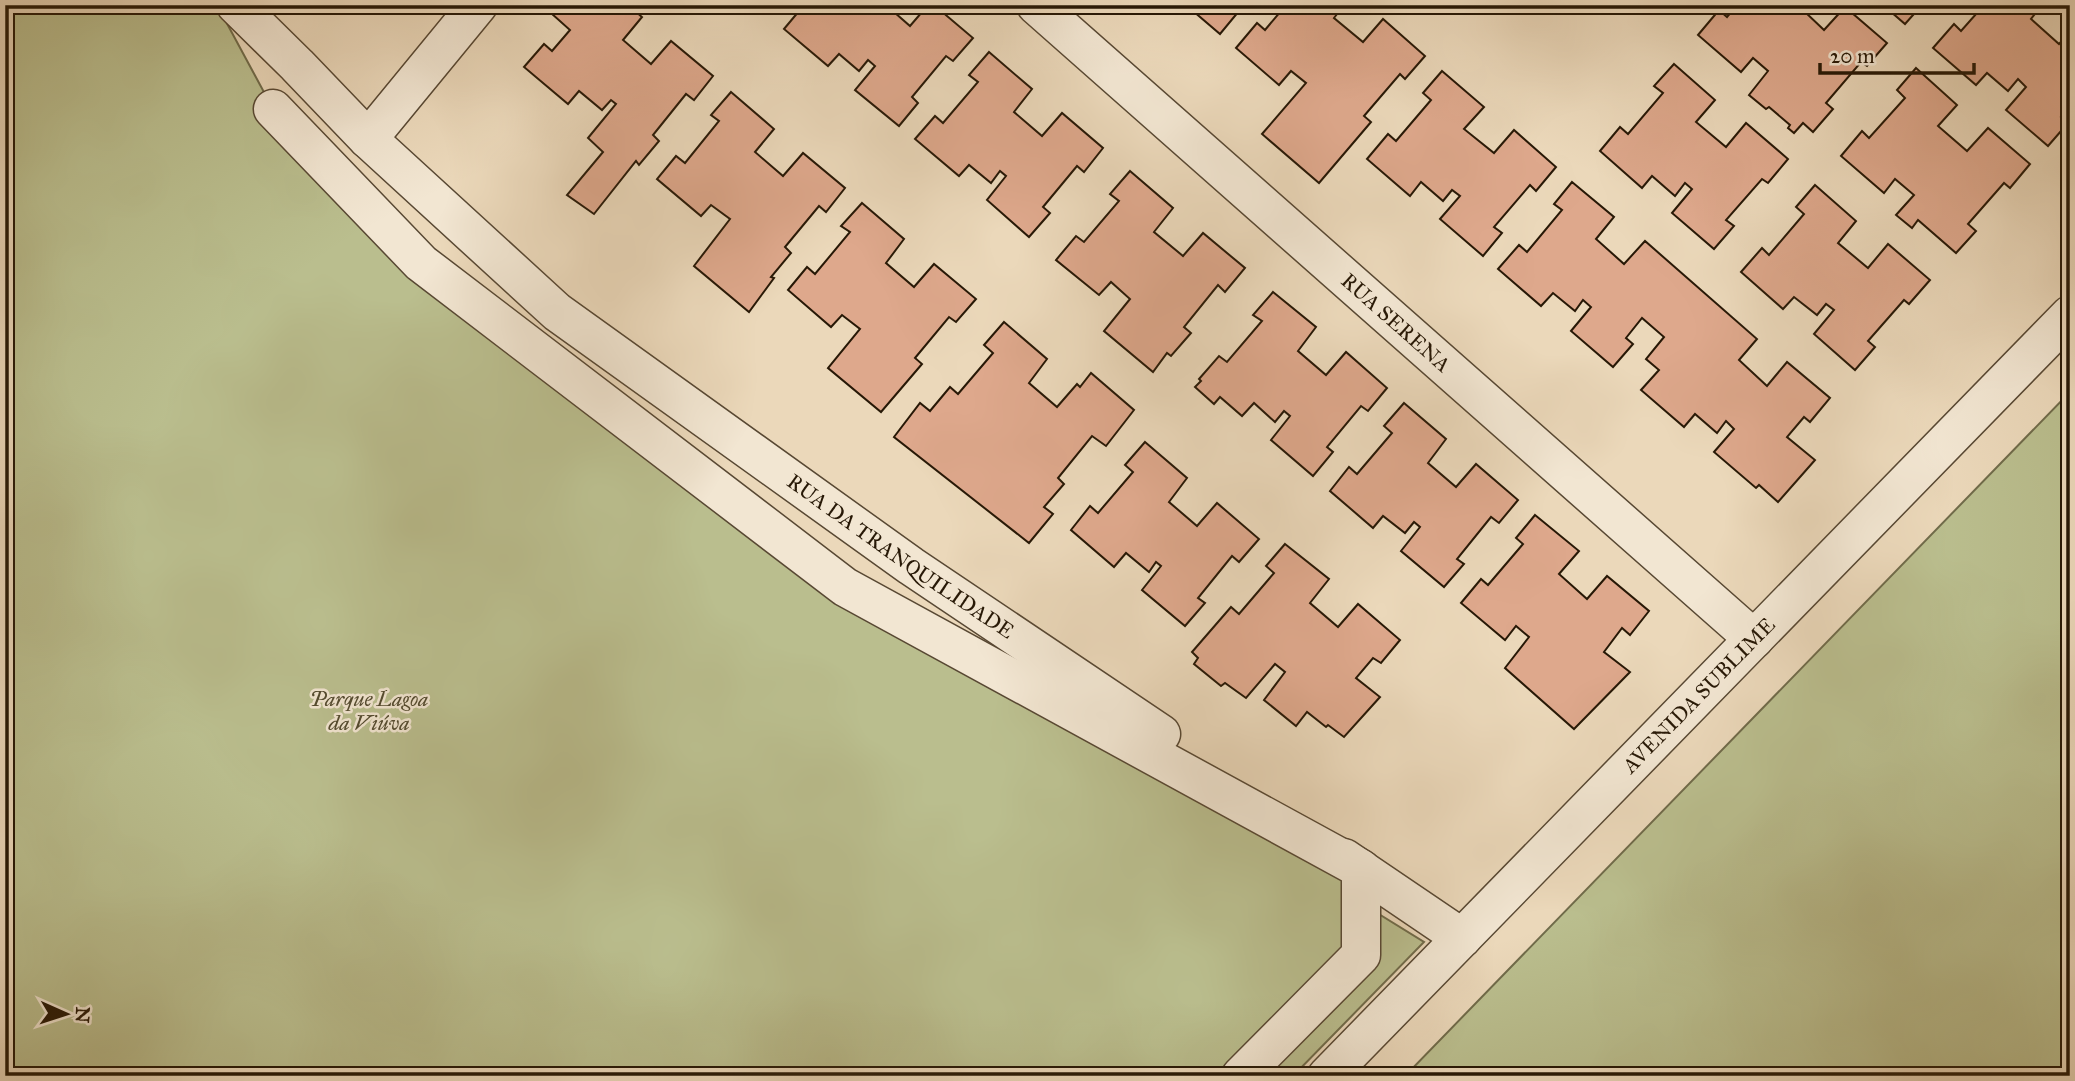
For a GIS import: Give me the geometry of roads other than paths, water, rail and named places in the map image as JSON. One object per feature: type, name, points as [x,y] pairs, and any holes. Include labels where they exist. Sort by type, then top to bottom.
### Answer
[{"type":"street","name":"RUA DA TRANQUILIDADE","points":[[236,5],[368,139],[557,312],[911,566],[1462,938]]},
{"type":"street","points":[[368,139],[478,5]]},
{"type":"street","name":"RUA SERENA","points":[[1036,5],[1754,639]]},
{"type":"street","points":[[273,109],[421,262],[845,587],[1360,869],[1361,955],[1241,1076]]},
{"type":"street","name":"AVENIDA SUBLIME","points":[[1327,1076],[2070,314]]},
{"type":"park label","name":"Parque Lagoa da Viúva","points":[[369,711]]}]
